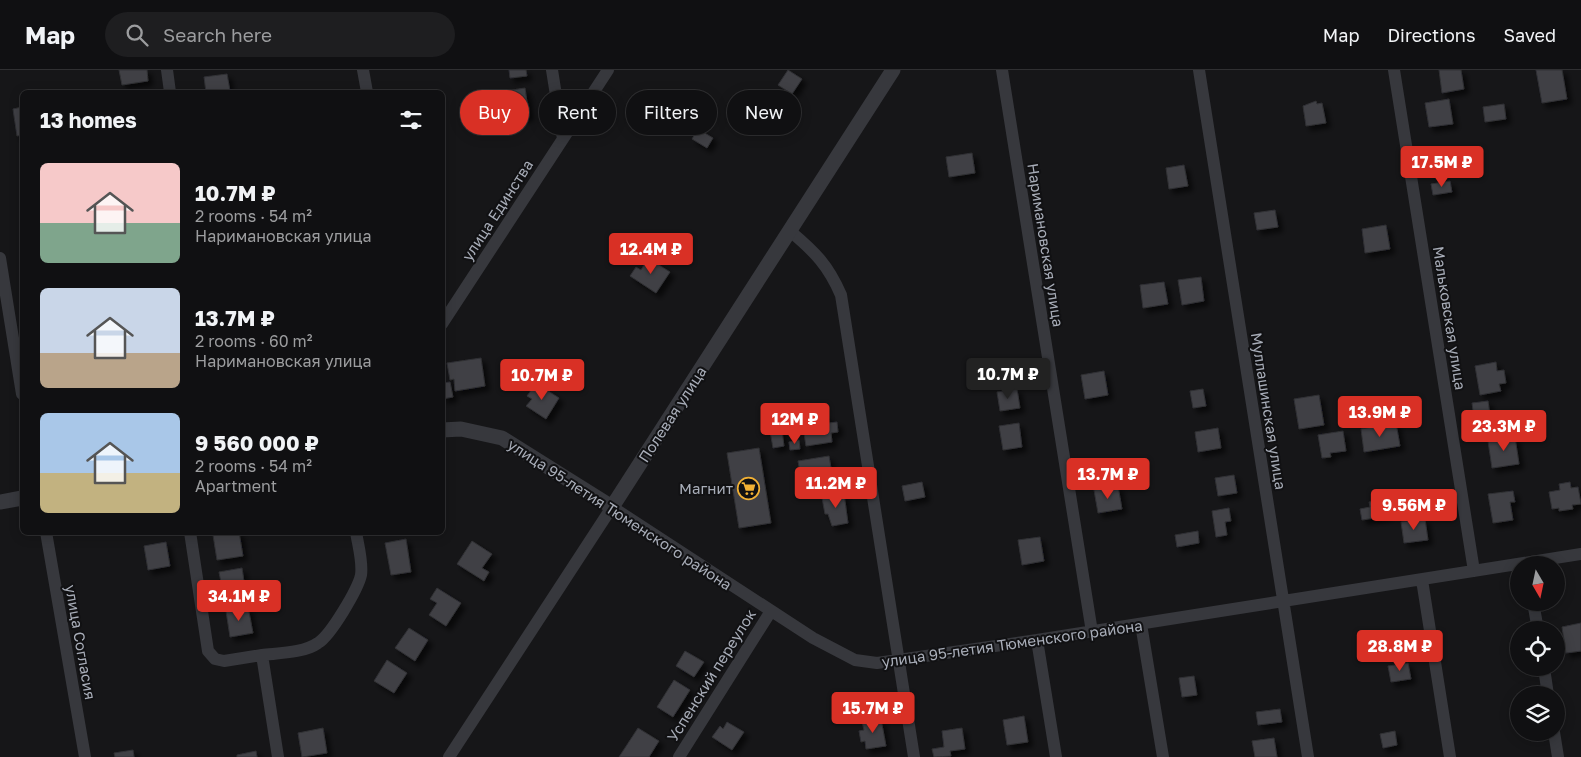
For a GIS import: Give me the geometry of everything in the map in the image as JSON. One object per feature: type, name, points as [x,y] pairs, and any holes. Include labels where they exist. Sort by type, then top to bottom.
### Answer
[{"type":"street","points":[[167,70],[170,90]]},
{"type":"street","points":[[363,70],[367,90]]},
{"type":"street","points":[[552,70],[563,139]]},
{"type":"street","name":"улица Единства","points":[[445,319],[608,70]]},
{"type":"street","name":"Полевая улица","points":[[449,757],[612,508],[893,70]]},
{"type":"street","name":"Наримановская улица","points":[[1002,70],[1092,632]]},
{"type":"street","name":"Муллашинская улица","points":[[1198,70],[1308,757]]},
{"type":"street","name":"Мальковская улица","points":[[1394,70],[1474,571]]},
{"type":"street","points":[[790,231],[818,254],[832,273],[841,295],[914,757]]},
{"type":"street","points":[[0,258],[20,382]]},
{"type":"street","name":"улица 95-летия Тюменского района","points":[[445,430],[461,428],[502,438],[813,638],[855,660],[877,664],[900,662],[1510,566]]},
{"type":"street","points":[[0,502],[20,498]]},
{"type":"street","name":"улица Согласия","points":[[47,535],[85,757]]},
{"type":"street","points":[[190,535],[208,651],[215,659],[224,660],[308,648],[319,643],[328,633],[357,585],[361,572],[356,535]]},
{"type":"street","name":"улица 95-летия Тюменского района","points":[[1565,557],[1581,554]]},
{"type":"street","points":[[1422,580],[1450,757]]},
{"type":"street","name":"Успенский переулок","points":[[679,757],[771,611]]},
{"type":"street","points":[[1141,624],[1163,757]]},
{"type":"street","points":[[1038,640],[1056,757]]},
{"type":"street","points":[[262,655],[278,757]]},
{"type":"street","points":[[1555,741],[1558,757]]},
{"type":"building","points":[[119,70],[147,70],[148,81],[122,85]]},
{"type":"building","points":[[509,70],[526,70],[527,76],[510,78]]},
{"type":"building","points":[[788,70],[802,79],[795,90],[786,90],[778,85]]},
{"type":"building","points":[[1439,70],[1461,70],[1464,89],[1442,93]]},
{"type":"building","points":[[1536,70],[1562,70],[1567,99],[1542,103]]},
{"type":"building","points":[[227,74],[230,90],[206,90],[204,77]]},
{"type":"building","points":[[1449,99],[1453,124],[1429,127],[1425,103]]},
{"type":"building","points":[[1316,101],[1317,104],[1322,103],[1326,123],[1306,126],[1303,106]]},
{"type":"building","points":[[1504,104],[1506,119],[1485,122],[1483,107]]},
{"type":"building","points":[[20,107],[20,135],[17,136],[13,109]]},
{"type":"building","points":[[694,135],[708,135],[713,138],[707,148],[692,139]]},
{"type":"building","points":[[972,153],[975,173],[949,177],[946,157]]},
{"type":"building","points":[[1184,165],[1188,186],[1169,189],[1166,168]]},
{"type":"building","points":[[1450,181],[1452,192],[1433,195],[1431,184]]},
{"type":"building","points":[[1275,210],[1278,227],[1257,230],[1254,213]]},
{"type":"building","points":[[1386,225],[1390,249],[1365,253],[1362,229]]},
{"type":"building","points":[[648,258],[670,272],[656,293],[630,276],[636,267],[641,270]]},
{"type":"building","points":[[1201,277],[1204,301],[1182,305],[1178,280]]},
{"type":"building","points":[[1164,282],[1168,304],[1143,308],[1140,285]]},
{"type":"building","points":[[481,358],[485,386],[455,391],[454,379],[450,380],[447,363]]},
{"type":"building","points":[[1496,362],[1497,371],[1504,370],[1506,383],[1499,384],[1501,391],[1480,395],[1475,366]]},
{"type":"building","points":[[1104,371],[1108,395],[1085,399],[1081,375]]},
{"type":"building","points":[[450,382],[453,397],[445,398],[445,383]]},
{"type":"building","points":[[536,383],[559,398],[546,419],[526,406],[532,399],[527,396]]},
{"type":"building","points":[[1017,389],[1020,408],[1000,411],[997,392]]},
{"type":"building","points":[[1203,389],[1206,406],[1193,408],[1190,391]]},
{"type":"building","points":[[1319,395],[1324,425],[1299,429],[1294,399]]},
{"type":"building","points":[[1488,401],[1490,415],[1474,418],[1472,403]]},
{"type":"building","points":[[828,416],[829,423],[837,422],[838,432],[831,433],[832,442],[806,446],[802,420]]},
{"type":"building","points":[[781,423],[784,446],[773,448],[769,425]]},
{"type":"building","points":[[1019,423],[1022,447],[1003,450],[999,426]]},
{"type":"building","points":[[1396,423],[1400,446],[1364,452],[1361,429]]},
{"type":"building","points":[[1218,428],[1221,448],[1198,452],[1195,432]]},
{"type":"building","points":[[1343,431],[1346,451],[1330,453],[1331,457],[1322,458],[1318,435]]},
{"type":"building","points":[[1515,437],[1519,464],[1492,468],[1488,441]]},
{"type":"building","points":[[799,440],[800,449],[790,450],[789,442]]},
{"type":"building","name":"Магнит","points":[[759,448],[771,523],[739,528],[727,453]]},
{"type":"building","points":[[829,456],[833,480],[802,485],[798,461]]},
{"type":"building","points":[[1234,475],[1237,493],[1218,496],[1215,478]]},
{"type":"building","points":[[922,482],[925,497],[905,501],[902,486]]},
{"type":"building","points":[[1570,482],[1571,488],[1578,487],[1581,504],[1572,505],[1573,509],[1559,511],[1559,508],[1552,509],[1549,492],[1560,490],[1559,484]]},
{"type":"building","points":[[1118,486],[1122,509],[1098,513],[1094,490]]},
{"type":"building","points":[[1513,491],[1515,502],[1510,502],[1513,520],[1493,523],[1488,494]]},
{"type":"building","points":[[844,494],[848,523],[832,526],[828,514],[825,514],[822,498]]},
{"type":"building","points":[[1384,500],[1387,516],[1362,520],[1360,509],[1370,507],[1369,502]]},
{"type":"building","points":[[1229,508],[1231,521],[1225,522],[1227,535],[1216,537],[1212,511]]},
{"type":"building","points":[[1425,519],[1428,540],[1404,543],[1401,522]]},
{"type":"building","points":[[1198,531],[1199,543],[1177,547],[1175,535]]},
{"type":"building","points":[[213,535],[240,535],[243,556],[217,560]]},
{"type":"building","points":[[1040,537],[1044,561],[1022,565],[1018,540]]},
{"type":"building","points":[[406,539],[411,572],[391,575],[385,543]]},
{"type":"building","points":[[472,541],[492,554],[482,568],[489,572],[484,581],[457,564]]},
{"type":"building","points":[[166,542],[170,566],[148,570],[144,546]]},
{"type":"building","points":[[242,568],[246,595],[224,598],[219,572]]},
{"type":"building","points":[[437,588],[461,603],[446,626],[429,615],[437,603],[430,599]]},
{"type":"building","points":[[248,607],[253,633],[230,637],[226,611]]},
{"type":"building","points":[[1581,623],[1581,651],[1566,653],[1565,626]]},
{"type":"building","points":[[409,628],[428,640],[415,661],[395,648]]},
{"type":"building","points":[[685,651],[704,662],[694,677],[676,666]]},
{"type":"building","points":[[387,660],[407,673],[394,693],[374,681]]},
{"type":"building","points":[[1408,663],[1411,679],[1391,682],[1388,666]]},
{"type":"building","points":[[1194,676],[1197,695],[1182,697],[1179,678]]},
{"type":"building","points":[[674,680],[690,690],[673,717],[657,707]]},
{"type":"building","points":[[1280,709],[1282,722],[1258,725],[1256,712]]},
{"type":"building","points":[[1024,716],[1028,742],[1007,745],[1003,720]]},
{"type":"building","points":[[881,719],[886,746],[866,749],[865,741],[861,742],[859,731],[864,730],[862,722]]},
{"type":"building","points":[[727,722],[744,732],[732,750],[712,737],[720,726],[723,729]]},
{"type":"building","points":[[323,728],[327,753],[302,757],[298,733]]},
{"type":"building","points":[[638,728],[659,741],[649,757],[619,757]]},
{"type":"building","points":[[962,728],[965,749],[950,751],[951,756],[934,757],[932,749],[944,747],[942,731]]},
{"type":"building","points":[[1395,731],[1397,745],[1383,748],[1380,734]]},
{"type":"building","points":[[1274,738],[1277,757],[1255,757],[1252,741]]},
{"type":"building","points":[[133,750],[134,757],[115,757],[114,753]]},
{"type":"building","points":[[256,751],[257,757],[237,757],[237,755]]},
{"type":"place","name":"Магнит","points":[[749,488]]}]
